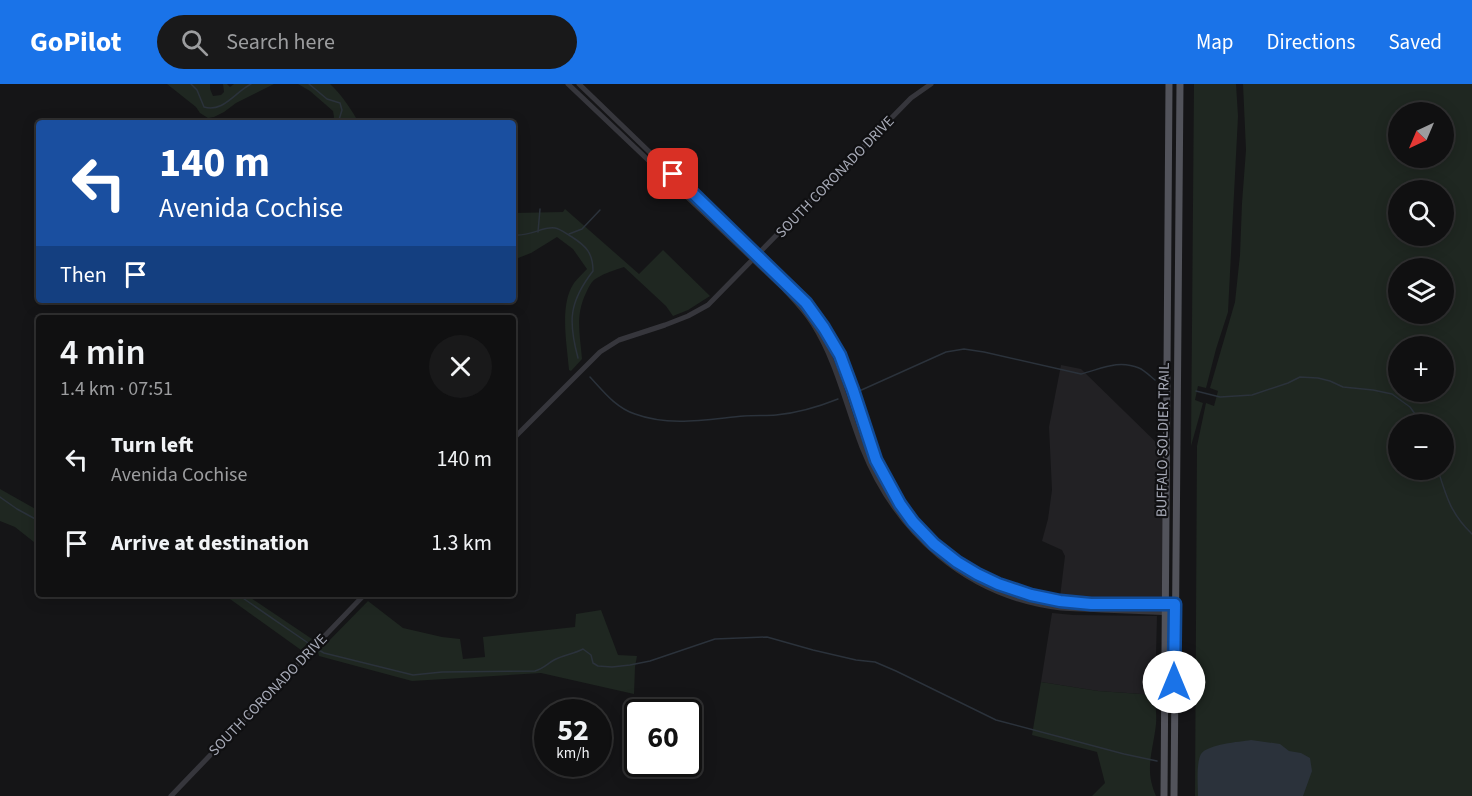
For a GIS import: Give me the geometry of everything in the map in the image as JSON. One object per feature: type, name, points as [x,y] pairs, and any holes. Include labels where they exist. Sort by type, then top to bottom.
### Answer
[{"type":"main road","name":"BUFFALO SOLDIER TRAIL","points":[[1164,796],[1169,84]]},
{"type":"main road","name":"BUFFALO SOLDIER TRAIL","points":[[1174,796],[1180,84]]},
{"type":"street","points":[[568,84],[806,303],[840,355],[876,460],[900,504],[934,544],[977,574],[1031,595],[1091,604],[1175,604]]},
{"type":"street","points":[[579,84],[755,257],[813,324],[828,352],[875,476],[894,508],[930,548],[953,567],[995,591],[1030,602],[1061,608],[1175,613]]},
{"type":"street","name":"SOUTH CORONADO DRIVE","points":[[516,436],[600,352],[619,340],[688,316],[708,305],[911,98],[931,84]]},
{"type":"street","name":"SOUTH CORONADO DRIVE","points":[[171,796],[362,597]]},
{"type":"shaded area","points":[[167,84],[210,84],[213,96],[224,92],[223,84],[230,87],[234,84],[274,84],[236,103],[224,112],[208,118]]},
{"type":"shaded area","points":[[298,84],[330,84],[346,102],[357,120],[333,120],[333,111]]},
{"type":"shaded area","points":[[1194,84],[1236,84],[1238,116],[1228,312],[1206,388],[1198,386],[1195,400],[1203,403],[1191,446]]},
{"type":"shaded area","points":[[1243,84],[1472,84],[1472,796],[1195,796],[1197,446],[1206,403],[1214,406],[1218,391],[1210,388],[1235,302],[1246,150]]},
{"type":"shaded area","points":[[565,209],[639,274],[663,250],[710,296],[688,310],[673,316],[666,306],[624,267],[600,276],[590,284],[580,310],[582,359],[571,371],[569,370],[565,313],[569,292],[587,269],[573,249],[557,237],[531,253],[516,259],[516,213],[563,212]]},
{"type":"shaded area","points":[[1061,365],[1081,369],[1167,453],[1165,604],[1060,597],[1065,556],[1062,550],[1042,541],[1052,490],[1049,427]]},
{"type":"shaded area","points":[[0,489],[36,509],[36,544],[15,527],[0,521]]},
{"type":"shaded area","points":[[227,597],[249,597],[312,639],[301,650]]},
{"type":"shaded area","points":[[368,601],[403,628],[460,639],[463,659],[485,657],[483,637],[575,627],[576,614],[601,610],[618,655],[637,656],[634,694],[541,673],[412,681],[319,656],[318,652]]},
{"type":"shaded area","points":[[1052,613],[1157,616],[1155,695],[1098,691],[1041,682]]},
{"type":"shaded area","points":[[1041,682],[1098,691],[1155,695],[1156,724],[1150,769],[1156,796],[1092,796],[1105,783],[1097,752],[1032,735]]},
{"type":"shaded area","points":[[1251,740],[1280,744],[1289,751],[1301,753],[1310,758],[1312,771],[1303,796],[1198,796],[1198,768],[1201,754],[1217,746]]},
{"type":"waterway","points":[[191,84],[197,90],[204,107],[211,108],[229,101],[251,84]]},
{"type":"waterway","points":[[309,84],[327,99],[340,103],[342,110],[339,120]]},
{"type":"waterway","points":[[538,232],[540,209]]},
{"type":"waterway","points":[[569,234],[582,229],[600,210]]},
{"type":"waterway","points":[[516,235],[550,228],[557,229],[572,237],[588,251],[593,271],[579,292],[572,322],[578,358]]},
{"type":"waterway","points":[[857,392],[946,352],[964,349],[1081,374],[1110,366],[1131,365],[1141,369],[1155,380]]},
{"type":"waterway","points":[[590,377],[622,408],[648,418],[662,420],[690,421],[784,414],[838,399]]},
{"type":"waterway","points":[[1196,391],[1220,397],[1252,395],[1300,377],[1318,378],[1343,387],[1392,394],[1410,407],[1415,414]]},
{"type":"waterway","points":[[1441,480],[1454,512],[1472,534]]},
{"type":"waterway","points":[[0,497],[36,519]]},
{"type":"waterway","points":[[241,597],[311,645]]},
{"type":"waterway","points":[[315,648],[324,653],[413,675],[442,672],[535,671],[557,658],[583,649],[591,655],[593,663],[598,666],[612,667],[650,661],[715,639],[767,637],[856,660],[875,662],[996,720],[1157,761]]},
{"type":"route","points":[[673,174],[806,303],[824,328],[840,355],[876,460],[900,504],[934,544],[977,574],[1031,595],[1091,604],[1175,604],[1174,682]]}]
